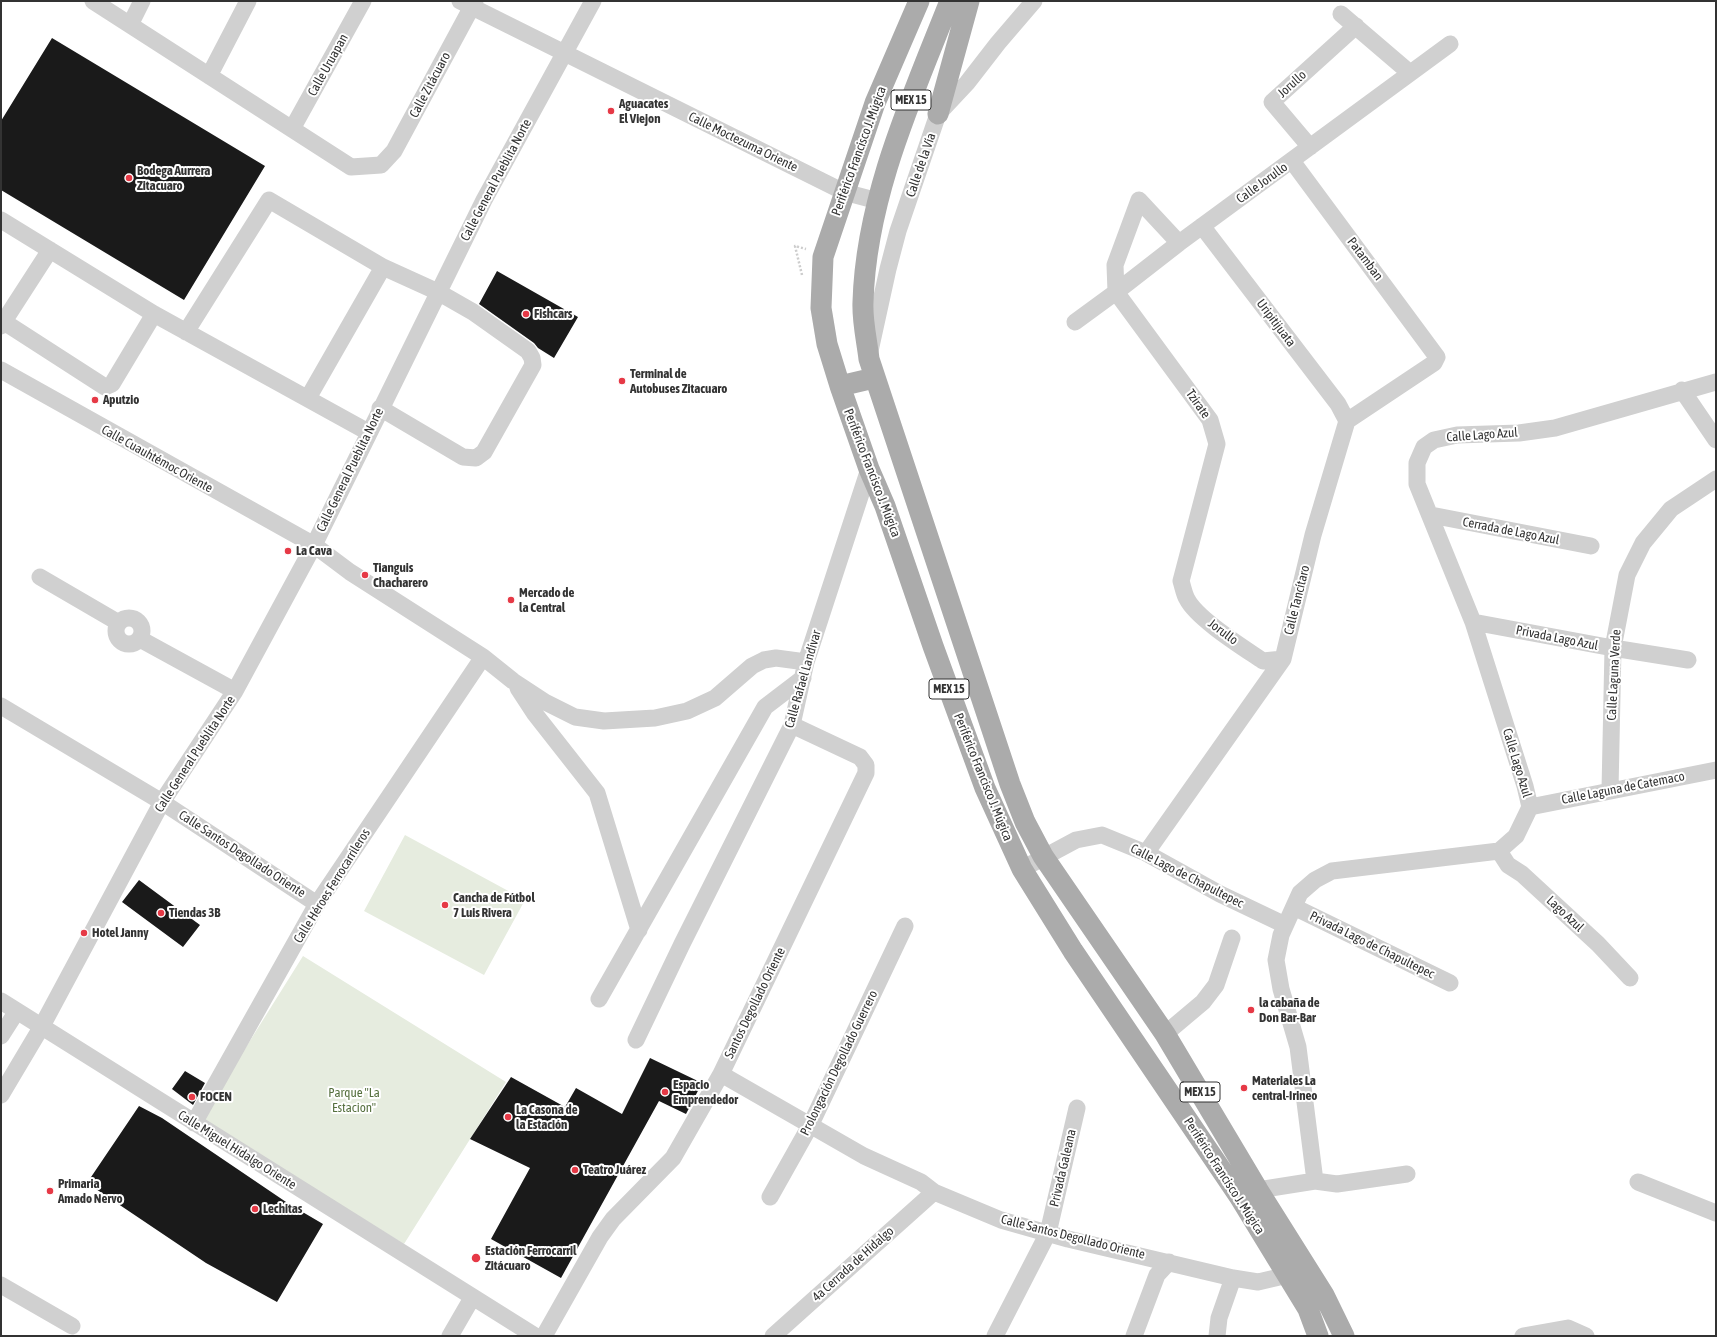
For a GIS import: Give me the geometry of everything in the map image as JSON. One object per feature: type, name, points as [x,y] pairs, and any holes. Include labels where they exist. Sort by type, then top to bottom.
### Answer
[{"type":"main road","name":"Periférico Francisco J. Múgica","points":[[919,1],[875,103],[822,257],[821,308],[827,344],[869,468],[885,506],[933,646],[985,788],[1022,869],[1073,951],[1239,1196],[1308,1309],[1318,1336]]},
{"type":"main road","name":"Periférico Francisco J. Múgica","points":[[950,1],[905,115],[878,201],[867,253],[863,304],[871,368],[1010,784],[1025,822],[1043,856],[1165,1034],[1258,1190],[1324,1295],[1344,1336]]},
{"type":"main road","points":[[938,114],[969,1]]},
{"type":"main road","points":[[840,386],[871,368]]},
{"type":"street","points":[[93,1],[292,130]]},
{"type":"street","points":[[130,25],[142,1]]},
{"type":"street","points":[[209,76],[248,1]]},
{"type":"street","name":"Calle Uruapan","points":[[292,130],[363,1]]},
{"type":"street","name":"Calle General Pueblita Norte","points":[[1,1095],[42,1026],[162,802],[235,691],[314,545],[368,432],[484,200],[593,1]]},
{"type":"street","name":"Calle de la Vía","points":[[871,368],[888,269],[897,237],[938,114],[967,83],[998,43],[1034,1]]},
{"type":"street","name":"Calle Zitácuaro","points":[[292,130],[351,167],[381,165],[394,152],[469,3]]},
{"type":"street","name":"Calle Moctezuma Oriente","points":[[469,3],[564,53],[844,192],[878,201]]},
{"type":"street","points":[[1341,14],[1410,73]]},
{"type":"street","name":"Jorullo","points":[[1310,148],[1272,102],[1356,26]]},
{"type":"street","name":"Calle Jorullo","points":[[1074,322],[1116,292],[1179,242],[1310,148],[1450,44]]},
{"type":"street","name":"Patamban","points":[[1292,161],[1437,357],[1434,363],[1347,421]]},
{"type":"street","points":[[186,332],[269,200],[383,268],[438,292],[473,312],[528,351],[532,358],[533,365],[484,452],[476,458],[463,457],[380,408]]},
{"type":"street","points":[[1116,292],[1115,265],[1139,200],[1179,242]]},
{"type":"street","points":[[1,220],[154,314],[368,432]]},
{"type":"street","name":"Uripitijuata","points":[[1202,226],[1338,404],[1347,421]]},
{"type":"street","points":[[50,250],[2,323],[105,387],[109,387],[112,384],[154,314]]},
{"type":"street","points":[[308,398],[383,268]]},
{"type":"street","name":"Tzirate","points":[[1116,292],[1210,420],[1217,444],[1181,581]]},
{"type":"street","name":"Calle Cuauhtémoc Oriente","points":[[1,370],[314,545],[350,572],[483,657],[513,681]]},
{"type":"street","name":"Calle Lago Azul","points":[[1499,851],[1516,836],[1530,807],[1473,622],[1416,484],[1417,463],[1424,447],[1434,440],[1458,435],[1519,433],[1555,428],[1682,390],[1716,382]]},
{"type":"street","points":[[1682,390],[1716,440]]},
{"type":"street","name":"Calle Tancítaro","points":[[1146,853],[1283,659],[1313,535],[1347,421]]},
{"type":"street","name":"Calle Rafael Landívar","points":[[636,1040],[682,944],[792,725],[806,662],[869,468]]},
{"type":"street","name":"Calle Laguna Verde","points":[[1610,790],[1613,648],[1627,575],[1643,543],[1671,509],[1716,478]]},
{"type":"street","name":"Cerrada de Lago Azul","points":[[1430,515],[1591,546]]},
{"type":"street","points":[[40,577],[119,623],[126,619],[134,619],[140,624],[142,632],[140,639],[235,691]]},
{"type":"street","name":"Jorullo","points":[[1181,581],[1187,600],[1216,628],[1263,661],[1283,659]]},
{"type":"street","name":"Privada Lago Azul","points":[[1473,622],[1613,648],[1688,660]]},
{"type":"street","name":"Calle Héroes Ferrocarrileros","points":[[194,1123],[317,904],[483,657]]},
{"type":"street","points":[[513,681],[545,702],[575,717],[604,721],[655,718],[687,711],[715,698],[752,666],[764,660],[776,658],[806,662]]},
{"type":"street","points":[[599,999],[765,707],[803,678]]},
{"type":"street","points":[[513,681],[535,714],[597,793],[639,930]]},
{"type":"street","name":"Calle Santos Degollado Oriente","points":[[1,706],[162,802],[317,904]]},
{"type":"street","name":"Santos Degollado Oriente","points":[[544,1336],[600,1237],[613,1219],[673,1158],[721,1074],[866,773],[866,764],[860,757],[792,725]]},
{"type":"street","name":"Calle Laguna de Catemaco","points":[[1530,807],[1716,770]]},
{"type":"street","name":"Calle Lago de Chapultepec","points":[[1022,869],[1043,856],[1076,840],[1102,835],[1146,853],[1220,894],[1285,925]]},
{"type":"street","points":[[1315,1181],[1298,1047],[1281,989],[1276,960],[1281,935],[1300,893],[1314,880],[1332,871],[1499,851]]},
{"type":"street","name":"Lago Azul","points":[[1499,851],[1508,865],[1522,874],[1598,944],[1630,978]]},
{"type":"street","name":"Privada Lago de Chapultepec","points":[[1294,907],[1450,984]]},
{"type":"street","name":"Prolongación Degollado Guerrero","points":[[770,1198],[811,1124],[905,926]]},
{"type":"street","points":[[1165,1034],[1203,1002],[1216,985],[1232,938]]},
{"type":"street","name":"Calle Miguel Hidalgo Oriente","points":[[1,1001],[472,1298],[535,1336]]},
{"type":"street","points":[[1,1036],[17,1012]]},
{"type":"street","name":"Calle Santos Degollado Oriente","points":[[721,1074],[811,1124],[864,1156],[921,1182],[934,1192],[1000,1220],[1068,1239],[1233,1278],[1258,1282],[1288,1275]]},
{"type":"street","name":"Privada Galeana","points":[[995,1336],[1048,1233],[1077,1108]]},
{"type":"street","points":[[1258,1190],[1315,1181],[1337,1184],[1407,1174]]},
{"type":"street","points":[[1638,1182],[1716,1213]]},
{"type":"street","name":"4a Cerrada de Hidalgo","points":[[773,1336],[934,1192]]},
{"type":"street","points":[[1134,1336],[1157,1274],[1168,1262]]},
{"type":"street","points":[[1217,1336],[1219,1318],[1233,1278]]},
{"type":"street","points":[[1,1285],[72,1326]]},
{"type":"street","points":[[450,1336],[472,1298]]},
{"type":"street","points":[[1523,1336],[1568,1328],[1586,1336]]},
{"type":"path","points":[[795,246],[802,276]]},
{"type":"green space","name":"Cancha de Fútbol 7 Luis Rivera","points":[[405,835],[525,900],[484,975],[364,911]]},
{"type":"green space","name":"Parque \"La Estacion\"","points":[[303,956],[506,1082],[404,1244],[201,1119]]},
{"type":"building","name":"Bodega Aurrera Zitacuaro","points":[[52,38],[265,166],[184,300],[1,190],[1,121]]},
{"type":"building","name":"Fishcars","points":[[497,271],[578,317],[554,358],[538,348],[534,343],[479,304]]},
{"type":"building","name":"Tiendas 3B","points":[[139,880],[200,925],[183,947],[122,902]]},
{"type":"building","name":"Teatro Juárez","points":[[650,1058],[702,1083],[686,1114],[659,1101],[561,1278],[491,1239],[530,1168],[470,1139],[511,1077],[565,1107],[576,1088],[622,1114]]},
{"type":"building","name":"FOCEN","points":[[185,1071],[205,1083],[193,1105],[172,1089]]},
{"type":"building","points":[[139,1106],[162,1118],[289,1204],[323,1224],[277,1302],[206,1263],[87,1183]]},
{"type":"place","name":"Aguacates El Viejon","points":[[611,111]]},
{"type":"place","name":"Bodega Aurrera Zitacuaro","points":[[129,178]]},
{"type":"place","name":"Fishcars","points":[[526,314]]},
{"type":"place","name":"Terminal de Autobuses Zitacuaro","points":[[622,381]]},
{"type":"place","name":"Aputzio","points":[[95,400]]},
{"type":"place","name":"La Cava","points":[[288,551]]},
{"type":"place","name":"Tianguis Chacharero","points":[[365,575]]},
{"type":"place","name":"Mercado de la Central","points":[[511,600]]},
{"type":"place","name":"Cancha de Fútbol 7 Luis Rivera","points":[[445,905]]},
{"type":"place","name":"Tiendas 3B","points":[[161,913]]},
{"type":"place","name":"Hotel Janny","points":[[84,933]]},
{"type":"place","name":"la cabaña de Don Bar-Bar","points":[[1251,1010]]},
{"type":"place","name":"Materiales La central-Irineo","points":[[1244,1088]]},
{"type":"place","name":"Espacio Emprendedor","points":[[665,1092]]},
{"type":"place","name":"FOCEN","points":[[192,1097]]},
{"type":"place","name":"La Casona de la Estación","points":[[508,1117]]},
{"type":"place","name":"Teatro Juárez","points":[[575,1170]]},
{"type":"place","name":"Primaria Amado Nervo","points":[[50,1191]]},
{"type":"place","name":"Lechitas","points":[[255,1209]]},
{"type":"place","name":"Estación Ferrocarril Zitácuaro","points":[[476,1258]]}]
